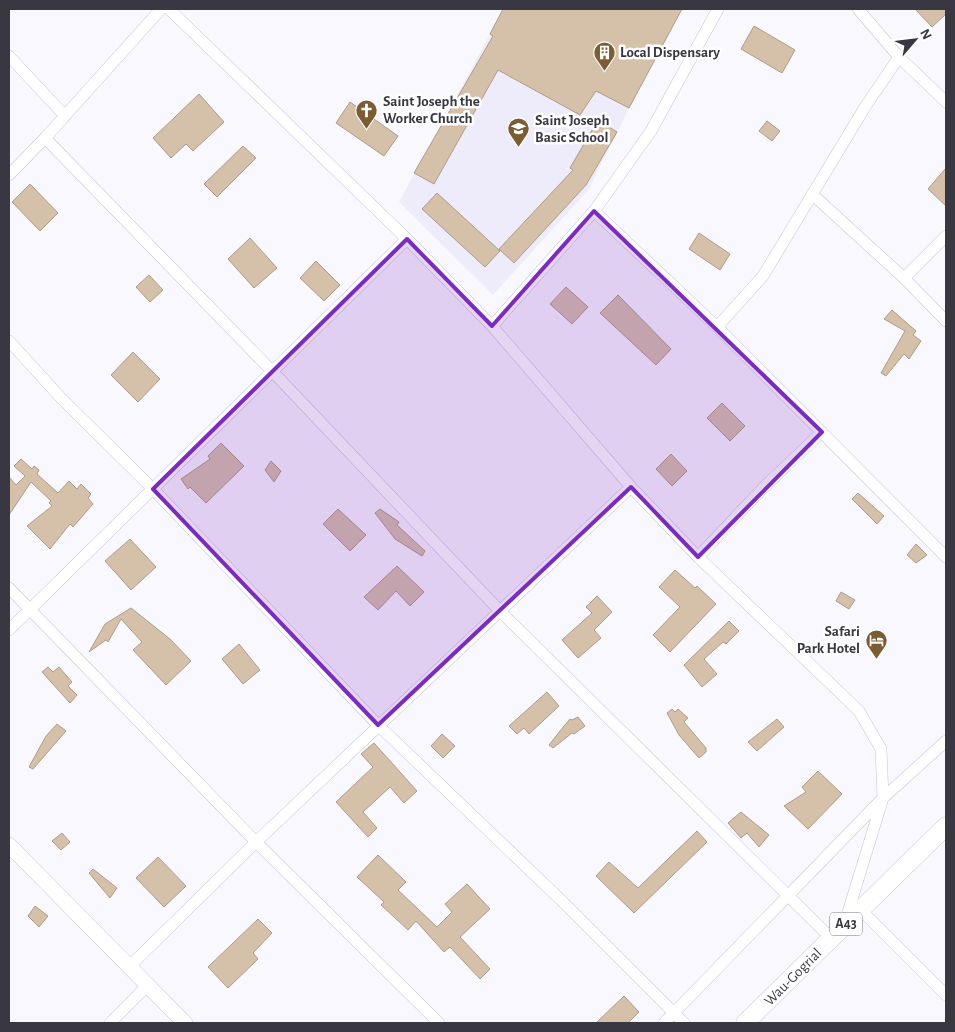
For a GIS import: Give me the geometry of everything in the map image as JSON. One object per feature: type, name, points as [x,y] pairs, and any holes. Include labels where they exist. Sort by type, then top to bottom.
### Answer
[{"type":"main road","name":"Wau-Gogrial","points":[[754,1021],[844,926],[946,826]]},
{"type":"street","points":[[9,175],[45,138],[161,9]]},
{"type":"street","points":[[169,9],[407,239],[492,326],[631,487],[698,557],[859,711],[881,749],[883,798],[844,926]]},
{"type":"street","points":[[492,326],[594,211],[651,132],[718,9]]},
{"type":"street","points":[[858,9],[899,57],[946,102]]},
{"type":"street","points":[[9,56],[65,116]]},
{"type":"street","points":[[717,327],[763,276],[789,237],[812,194],[899,57]]},
{"type":"street","points":[[45,138],[273,372],[499,610],[832,939]]},
{"type":"street","points":[[812,194],[904,278],[946,321]]},
{"type":"street","points":[[594,211],[717,327],[946,557]]},
{"type":"street","points":[[904,278],[946,236]]},
{"type":"street","points":[[9,630],[407,239]]},
{"type":"street","points":[[9,341],[61,398],[153,489],[378,726],[563,902],[684,1023]]},
{"type":"street","points":[[698,557],[763,488],[822,432]]},
{"type":"street","points":[[129,967],[256,842],[631,487]]},
{"type":"street","points":[[9,588],[256,842],[439,1023]]},
{"type":"street","points":[[664,1023],[790,897],[883,798],[946,741]]},
{"type":"street","points":[[9,845],[147,986],[186,1023]]},
{"type":"street","points":[[861,910],[946,995]]},
{"type":"street","points":[[110,1023],[147,986]]},
{"type":"highlighted area","points":[[594,211],[822,432],[698,557],[631,487],[378,725],[153,489],[407,239],[492,326]]},
{"type":"shaded area","name":"Saint Joseph Basic School","points":[[490,34],[629,108],[589,189],[493,295],[399,202]]},
{"type":"building","name":"Local Dispensary","points":[[503,9],[682,9],[629,108],[596,91],[580,115],[498,70],[434,184],[414,173],[493,36],[490,34]]},
{"type":"building","points":[[915,9],[946,9],[946,14],[932,27]]},
{"type":"building","points":[[754,26],[795,50],[782,73],[741,49]]},
{"type":"building","points":[[199,94],[224,122],[193,151],[186,144],[171,158],[153,138]]},
{"type":"building","name":"Saint Joseph the Worker Church","points":[[350,102],[398,136],[384,156],[336,123]]},
{"type":"building","points":[[598,120],[617,132],[586,185],[514,263],[499,249],[573,170],[570,168]]},
{"type":"building","points":[[767,121],[780,131],[772,141],[759,131]]},
{"type":"building","points":[[243,146],[256,158],[217,197],[204,184]]},
{"type":"building","points":[[946,168],[946,206],[928,189]]},
{"type":"building","points":[[30,184],[58,213],[40,231],[12,202]]},
{"type":"building","points":[[437,193],[500,251],[485,267],[422,209]]},
{"type":"building","points":[[699,233],[730,254],[720,270],[689,249]]},
{"type":"building","points":[[250,238],[277,268],[254,288],[228,259]]},
{"type":"building","points":[[316,261],[340,285],[324,301],[300,278]]},
{"type":"building","points":[[149,275],[163,290],[150,302],[136,287]]},
{"type":"building","points":[[566,287],[588,307],[572,324],[550,304]]},
{"type":"building","points":[[618,295],[671,349],[656,365],[600,313]]},
{"type":"building","points":[[892,310],[916,331],[913,335],[921,341],[909,359],[904,354],[886,376],[881,373],[905,331],[884,319]]},
{"type":"building","points":[[133,352],[160,379],[138,402],[111,375]]},
{"type":"building","points":[[722,403],[745,426],[730,441],[707,418]]},
{"type":"building","points":[[221,443],[244,466],[206,503],[190,487],[188,489],[181,479],[210,459],[208,456]]},
{"type":"building","points":[[671,454],[687,471],[672,486],[656,469]]},
{"type":"building","points":[[21,459],[32,469],[34,466],[39,470],[37,474],[58,493],[69,481],[77,489],[81,484],[91,494],[88,498],[93,504],[73,527],[70,524],[50,549],[27,526],[52,506],[49,503],[51,501],[31,482],[9,515],[9,477],[16,485],[25,476],[14,466]]},
{"type":"building","points":[[271,461],[281,471],[274,482],[265,470]]},
{"type":"building","points":[[858,493],[884,516],[877,524],[852,499]]},
{"type":"building","points":[[338,509],[366,535],[350,551],[323,524]]},
{"type":"building","points":[[380,509],[399,522],[397,525],[425,551],[422,556],[395,539],[375,513]]},
{"type":"building","points":[[130,539],[156,567],[131,590],[105,561]]},
{"type":"building","points":[[916,544],[927,555],[916,563],[907,555]]},
{"type":"building","points":[[397,566],[424,592],[410,606],[396,591],[378,610],[364,597]]},
{"type":"building","points":[[675,570],[695,588],[697,586],[716,604],[670,652],[653,635],[680,607],[659,587]]},
{"type":"building","points":[[841,592],[855,600],[849,609],[836,601]]},
{"type":"building","points":[[597,596],[612,612],[594,630],[601,638],[578,658],[562,640],[592,613],[586,607]]},
{"type":"building","points":[[131,608],[170,639],[191,661],[166,685],[133,650],[142,642],[121,619],[108,642],[106,640],[89,652],[105,624]]},
{"type":"building","points":[[729,621],[739,631],[726,644],[723,642],[704,659],[717,674],[702,687],[684,665]]},
{"type":"building","points":[[239,644],[260,670],[243,684],[222,659]]},
{"type":"building","points":[[48,667],[53,672],[59,667],[72,682],[68,686],[77,695],[70,703],[42,672]]},
{"type":"building","points":[[547,692],[559,706],[529,734],[524,728],[517,734],[509,726]]},
{"type":"building","points":[[672,709],[675,712],[678,709],[688,718],[684,722],[706,748],[706,752],[699,758],[679,735],[667,713]]},
{"type":"building","points":[[578,717],[585,726],[574,734],[572,733],[553,748],[549,745],[570,719]]},
{"type":"building","points":[[777,719],[784,727],[757,751],[748,742]]},
{"type":"building","points":[[57,724],[66,731],[33,769],[29,767],[46,736]]},
{"type":"building","points":[[442,734],[455,746],[443,758],[431,746]]},
{"type":"building","points":[[374,743],[417,791],[404,803],[390,787],[363,812],[377,828],[368,837],[336,802],[373,767],[361,754]]},
{"type":"building","points":[[818,771],[842,794],[808,829],[784,806],[806,792],[802,787]]},
{"type":"building","points":[[741,812],[769,835],[759,847],[747,833],[741,838],[728,823]]},
{"type":"building","points":[[697,831],[707,842],[634,913],[596,876],[609,862],[638,888]]},
{"type":"building","points":[[62,833],[70,842],[61,850],[52,841]]},
{"type":"building","points":[[378,855],[406,882],[398,890],[437,927],[452,912],[445,904],[467,884],[490,909],[460,937],[490,969],[480,979],[450,947],[444,952],[416,921],[408,930],[381,905],[384,902],[357,877]]},
{"type":"building","points":[[158,857],[186,886],[164,907],[136,878]]},
{"type":"building","points":[[93,869],[117,888],[110,898],[89,873]]},
{"type":"building","points":[[35,906],[48,916],[39,927],[28,916]]},
{"type":"building","points":[[258,919],[272,933],[253,953],[258,959],[228,988],[208,967]]},
{"type":"building","points":[[624,996],[639,1012],[628,1023],[596,1023]]},
{"type":"place","name":"Local Dispensary","points":[[604,71]]},
{"type":"place","name":"Saint Joseph the Worker Church","points":[[367,129]]},
{"type":"place","name":"Saint Joseph Basic School","points":[[519,148]]},
{"type":"place","name":"Safari Park Hotel","points":[[876,659]]}]
